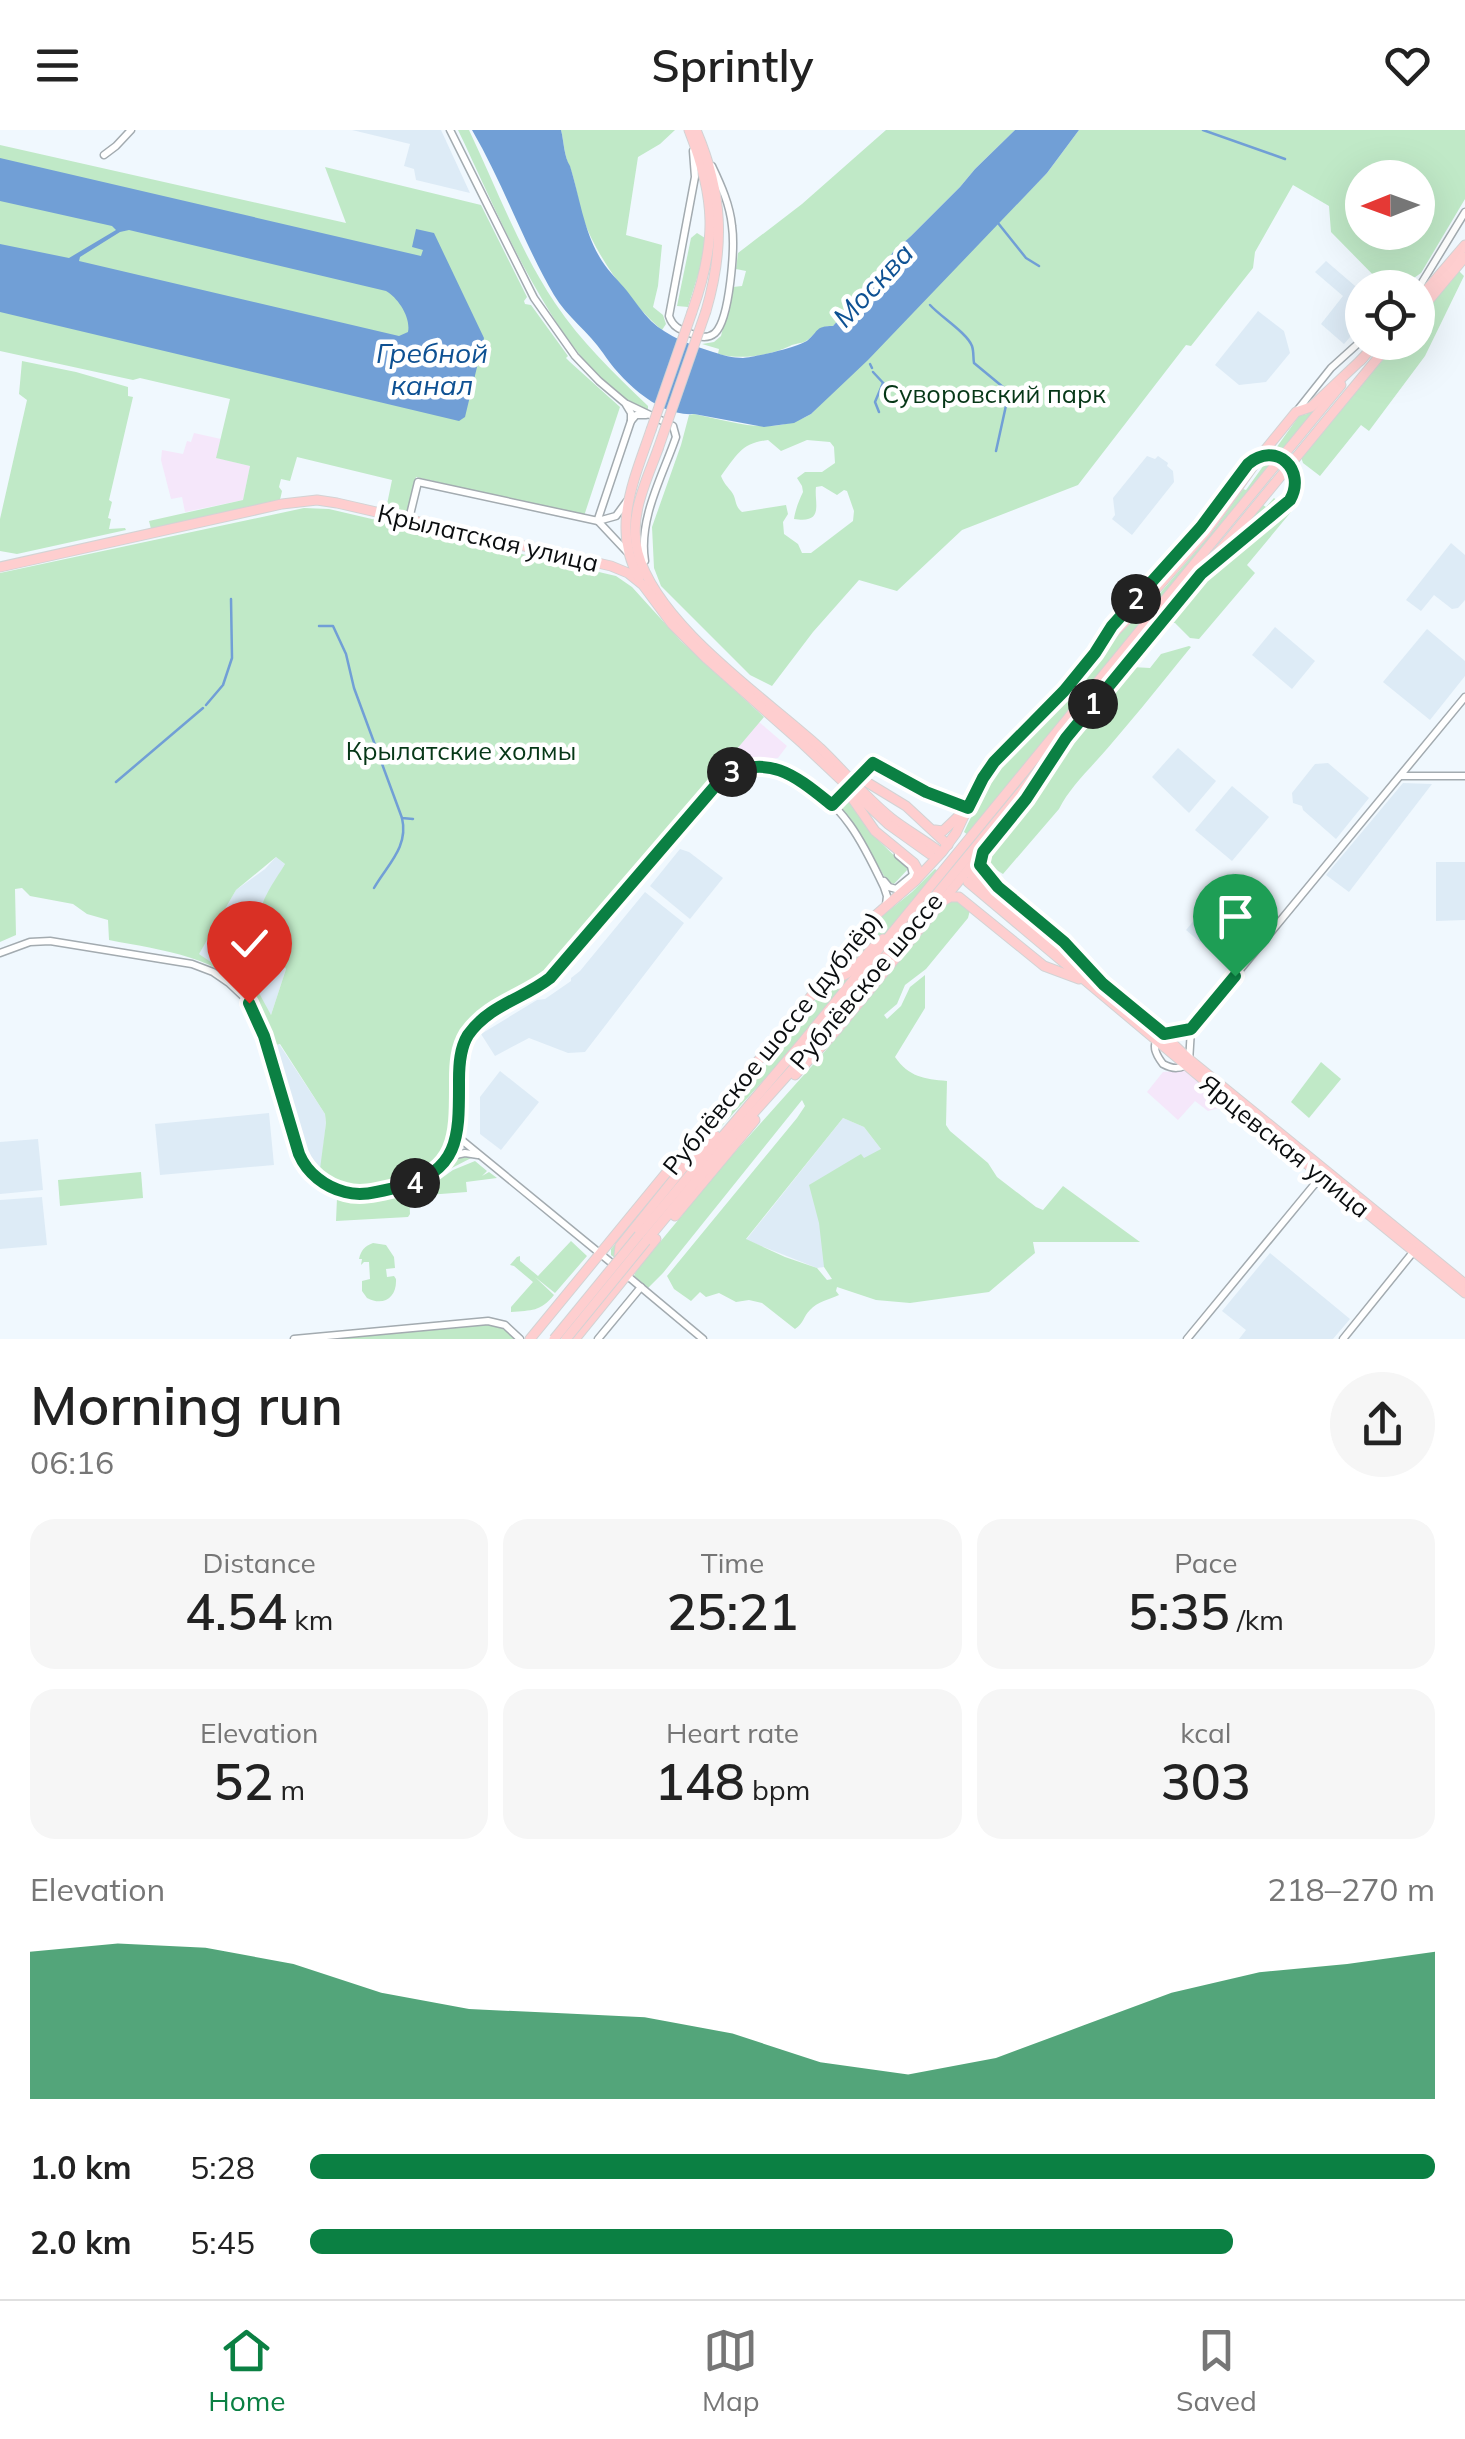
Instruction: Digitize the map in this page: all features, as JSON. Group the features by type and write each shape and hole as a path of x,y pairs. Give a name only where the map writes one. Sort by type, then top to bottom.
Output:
{"main road":[{"path":"647,583 628,554 624,523 628,500 705,272 711,242 706,182 688,130"},
{"path":"647,583 636,549 635,521 640,498 716,272 717,198 696,130"},
{"path":"1435,280 1465,246"},
{"path":"1435,292 1465,257"},
{"path":"1296,412 1311,407 1361,360"},
{"name":"Рублёвское шоссе","path":"566,1339 733,1122 892,934 1361,360"},
{"name":"Рублёвское шоссе","path":"554,1339 810,1049 1376,360"},
{"name":"Рублёвское шоссе (дублёр)","path":"530,1339 862,930 948,845 994,762 1206,532 1296,412"},
{"path":"1095,653 1112,626 1181,551 1248,464 1260,456 1278,457 1288,464 1295,476 1293,495 1286,505 1201,574"},
{"name":"Крылатская улица","path":"0,567 305,501 410,519 611,566 647,583 712,654 933,851 888,824 708,660 672,624 647,583"},
{"path":"611,566 622,564 628,554"},
{"name":"Рублёвское шоссе (дублёр)","path":"575,1339 983,852 1026,799 1066,738"},
{"path":"821,749 898,800 948,845"},
{"path":"833,772 875,831 917,866 915,881"},
{"path":"932,828 944,832 968,808"},
{"path":"983,852 980,865 1002,891 1072,950 1098,986"},
{"path":"962,899 958,888 971,872 986,872"},
{"name":"Ярцевская улица","path":"970,879 1164,1036 1465,1293"},
{"path":"941,902 953,896 962,899 1044,966 1098,986"},
{"path":"827,976 846,975 872,946 892,934"},
{"path":"810,1049 835,1032"},
{"path":"636,1262 623,1261 620,1246 694,1156 733,1122"},
{"name":"Ярцевская улица","path":"1416,1249 1465,1284"}],"street":[{"path":"107,152 131,130"},
{"path":"450,130 534,298 575,356 626,403 673,426 676,436 648,515 644,539 647,583"},
{"path":"688,130 695,177 668,316 676,328 703,337 716,332 722,318 734,248 728,206 704,149"},
{"path":"1430,270 1465,212"},
{"name":"Рублёвское шоссе (дублёр)","path":"1296,412 1345,355"},
{"path":"598,521 631,420 626,403"},
{"path":"631,420 636,415 650,416"},
{"path":"410,519 418,482 598,521 616,516 628,500"},
{"path":"598,521 628,554"},
{"path":"1189,1058 1191,1029 1465,697"},
{"path":"835,802 873,763 926,792 968,808"},
{"path":"0,953 34,941 57,941 192,964 219,976 242,994 257,1017 302,1161 318,1178 338,1190 363,1194 416,1182 435,1172 447,1159 457,1136 460,1058 470,1033 491,1011 550,978 723,777 746,768 770,767 800,779 835,802 874,867 886,892 886,905"},
{"path":"1400,776 1465,776"},
{"path":"874,867 894,889 912,875 910,866 885,839"},
{"path":"1164,1036 1191,1029"},
{"path":"1164,1036 1183,1037 1189,1058"},
{"path":"457,1136 704,1339"},
{"path":"447,1159 465,1153 483,1158"},
{"path":"1187,1339 1324,1173"},
{"path":"1342,1339 1416,1249"},
{"path":"598,1339 641,1287"},
{"path":"630,1301 652,1298"},
{"path":"294,1339 488,1321 505,1326 520,1339"}],"shaded area":[{"path":"352,130 441,130 470,193 416,180 414,169 404,166 410,144"},
{"path":"1326,261 1345,277 1344,344 1321,324 1343,296 1315,272"},
{"path":"1258,311 1284,331 1290,353 1266,382 1239,385 1215,365"},
{"path":"194,433 221,439 217,458 250,466 243,500 185,512 182,497 171,499 162,450 183,454"},
{"path":"1147,456 1158,456 1168,463 1174,482 1132,535 1112,519 1113,498"},
{"path":"1451,543 1465,555 1465,600 1452,609 1434,595 1421,611 1406,600"},
{"path":"1275,627 1315,661 1292,689 1252,655"},
{"path":"1427,629 1465,661 1465,676 1430,720 1383,682"},
{"path":"759,722 787,746 778,758 724,764"},
{"path":"1178,748 1216,781 1189,813 1152,777"},
{"path":"1328,763 1369,798 1336,839 1302,806 1293,803 1292,793 1315,764"},
{"path":"1403,783 1432,784 1349,892 1326,875"},
{"path":"1232,786 1269,817 1232,861 1195,830"},
{"path":"680,849 723,878 690,919 650,886"},
{"path":"276,857 285,864 260,908 286,969 271,1015 228,970 198,955 236,890"},
{"path":"1436,862 1465,862 1465,920 1436,921"},
{"path":"1233,873 1276,907 1228,966 1186,930"},
{"path":"645,892 684,923 585,1052 568,1053 529,1038 495,1056 481,1034 571,981"},
{"path":"279,1044 325,1114 321,1169 306,1153 276,1046"},
{"path":"1186,1070 1223,1104 1208,1111 1195,1101 1178,1120 1147,1092 1163,1072"},
{"path":"500,1071 539,1102 501,1150 480,1134 480,1097"},
{"path":"269,1113 274,1165 160,1175 155,1124"},
{"path":"843,1118 864,1127 881,1149 824,1267 817,1268 746,1240"},
{"path":"38,1139 43,1190 0,1194 0,1142"},
{"path":"42,1197 47,1245 0,1249 0,1200"},
{"path":"1270,1253 1350,1319 1333,1339 1239,1339 1246,1330 1222,1311"}],"green space":[{"path":"458,130 469,130 520,240 555,303 648,410 617,392 588,364 561,328 512,245"},
{"path":"561,130 675,130 638,157 626,235 662,245 653,307 663,315 666,324 662,330 617,280 597,250 584,221"},
{"path":"886,130 1015,130 893,252 833,326 820,329 804,342 755,356 718,354 719,349 702,344 721,336 733,287 742,286 746,271 736,269 738,253 802,204"},
{"name":"Суворовский парк","path":"1079,130 1465,130 1465,199 1435,249 1435,160 1345,160 1345,246 1331,232 1329,206 1293,185 1255,252 1253,268 1191,346 1186,345 1078,485 962,530 897,591 859,580 772,686 750,675 661,586 654,568 652,527 689,415 767,426 811,414 1047,173","holes":["768,440 781,451 807,440 830,442 834,447 835,463 822,472 805,472 797,478 803,492 794,519 814,515 816,487 822,486 837,495 847,491 854,511 853,521 811,553 802,553 798,544 784,534 786,505 742,512 721,476 745,447"]},
{"name":"Гребной канал","path":"0,145 346,223 325,167 481,205 527,297 525,304 531,305 566,358 620,407 584,516 416,477 406,513 386,509 392,480 297,457 290,481 281,479 282,491 277,502 151,529 149,521 243,500 250,466 216,458 230,399 0,351"},
{"path":"697,233 705,238 703,259 688,307 677,306 691,238"},
{"name":"Суворовский парк","path":"1349,250 1435,250 1423,270 1368,270"},
{"path":"1458,270 1464,276 1435,335 1435,298"},
{"path":"1383,360 1422,360 1369,431 1361,425 1320,476 1301,457"},
{"path":"22,361 128,387 128,396 133,397 108,518 109,529 126,530 17,554 0,551 0,519 27,400 19,394"},
{"path":"1335,386 968,835 964,832 1000,763 1084,679 1112,641 1156,598 1246,490 1299,416 1307,414"},
{"path":"1274,498 1291,512 1247,565 1255,573 1199,639 1190,638 1170,623 1135,661 1263,505 1266,507"},
{"name":"Крылатские холмы","path":"304,508 329,509 616,576 632,587 681,641 764,717 543,978 494,1002 468,1027 456,1058 454,1130 440,1159 413,1179 411,1176 382,1186 354,1187 327,1179 305,1158 261,1009 231,977 194,959 109,940 108,920 87,914 73,904 30,896 22,888 15,889 16,935 0,942 0,573","holes":["276,857 285,864 264,901 260,921 266,941 286,969 271,1015 259,993 230,967 218,967 199,954 236,890","280,1044 325,1114 320,1169 306,1153 276,1045"]},
{"path":"1189,646 1003,874 987,864 989,861 984,858 1012,827 1049,772 1132,667 1150,668 1161,654"},
{"path":"849,802 872,834 908,869 894,884 887,881 842,810"},
{"path":"935,869 938,871 879,943 836,975 867,932"},
{"path":"956,900 970,910 968,918 926,969 905,985 897,1004 884,1015 887,1019 901,1006 910,987 925,975 925,1008 895,1057 918,1076 947,1081 946,1125 950,1131 988,1163 997,1177 1036,1207 1043,1210 1063,1186 1140,1242 1033,1242 1035,1253 989,1292 910,1303 876,1300 837,1287 839,1295 813,1307 795,1329 762,1303 736,1302 719,1293 706,1297 700,1292 691,1301 674,1289 667,1276 797,1118 805,1106 802,1100 648,1288 634,1276 636,1271 691,1201 827,1049 946,901","holes":["843,1118 864,1127 881,1149 864,1158 861,1154 809,1185 824,1267 832,1279 827,1280 817,1268 746,1239"]},
{"path":"847,979 615,1258 611,1255 611,1249 767,1064 828,984"},
{"path":"1321,1062 1341,1079 1309,1118 1291,1102"},
{"path":"458,1156 475,1156 424,1187 475,1161 487,1171 482,1176 489,1172 497,1178 466,1182 467,1192 414,1196 413,1189 436,1177"},
{"path":"141,1172 143,1198 60,1206 58,1180"},
{"path":"409,1193 408,1217 336,1221 337,1198 362,1203"},
{"path":"571,1241 587,1256 555,1293 535,1277 554,1295 549,1301 530,1310 511,1312 533,1282 510,1265 520,1256 520,1261 538,1276"},
{"path":"373,1243 386,1245 394,1257 395,1268 386,1269 387,1277 394,1276 396,1285 384,1301 373,1301 362,1291 362,1281 370,1279 369,1262 361,1265 359,1259"},
{"path":"488,1324 501,1327 515,1339 327,1339"}],"water":[{"name":"Москва","path":"472,130 561,130 587,227 608,269 648,318 665,332 705,349 743,358 796,346 820,328 833,326 893,252 1015,130 1079,130 1047,173 811,414 794,423 764,427 667,409 641,394 619,374 554,295"},
{"name":"Гребной канал","path":"0,158 421,256 423,250 412,247 416,229 434,233 484,338 465,417 459,421 0,312 0,244 69,258 116,230 0,201","holes":["129,230 386,291 399,303 408,320 408,332 399,336 79,261 120,232"]}],"waterway":[{"path":"1203,130 1285,159"},
{"path":"998,223 1026,258 1039,266"},
{"path":"930,305 969,341 974,363 1003,387 1007,401 996,451"},
{"path":"870,364 872,368"},
{"path":"873,372 886,386"},
{"path":"879,412 875,402 883,383"},
{"path":"206,705 223,685 232,658 231,599"},
{"path":"319,626 333,626 402,818 413,819"},
{"path":"116,782 203,708"},
{"path":"374,888 400,847 402,818"}],"route":[{"path":"249,1003 264,1036 306,1167 326,1184 354,1194 424,1179 442,1166 454,1147 460,1058 470,1033 491,1011 550,978 723,777 746,768 770,767 800,779 832,805 873,763 926,792 968,808 994,762 1064,691 1112,626 1201,527 1248,464 1257,457 1272,455 1288,464 1295,476 1290,500 1201,574 1066,738 980,861 1002,891 1164,1034 1191,1029 1235,976"}]}
